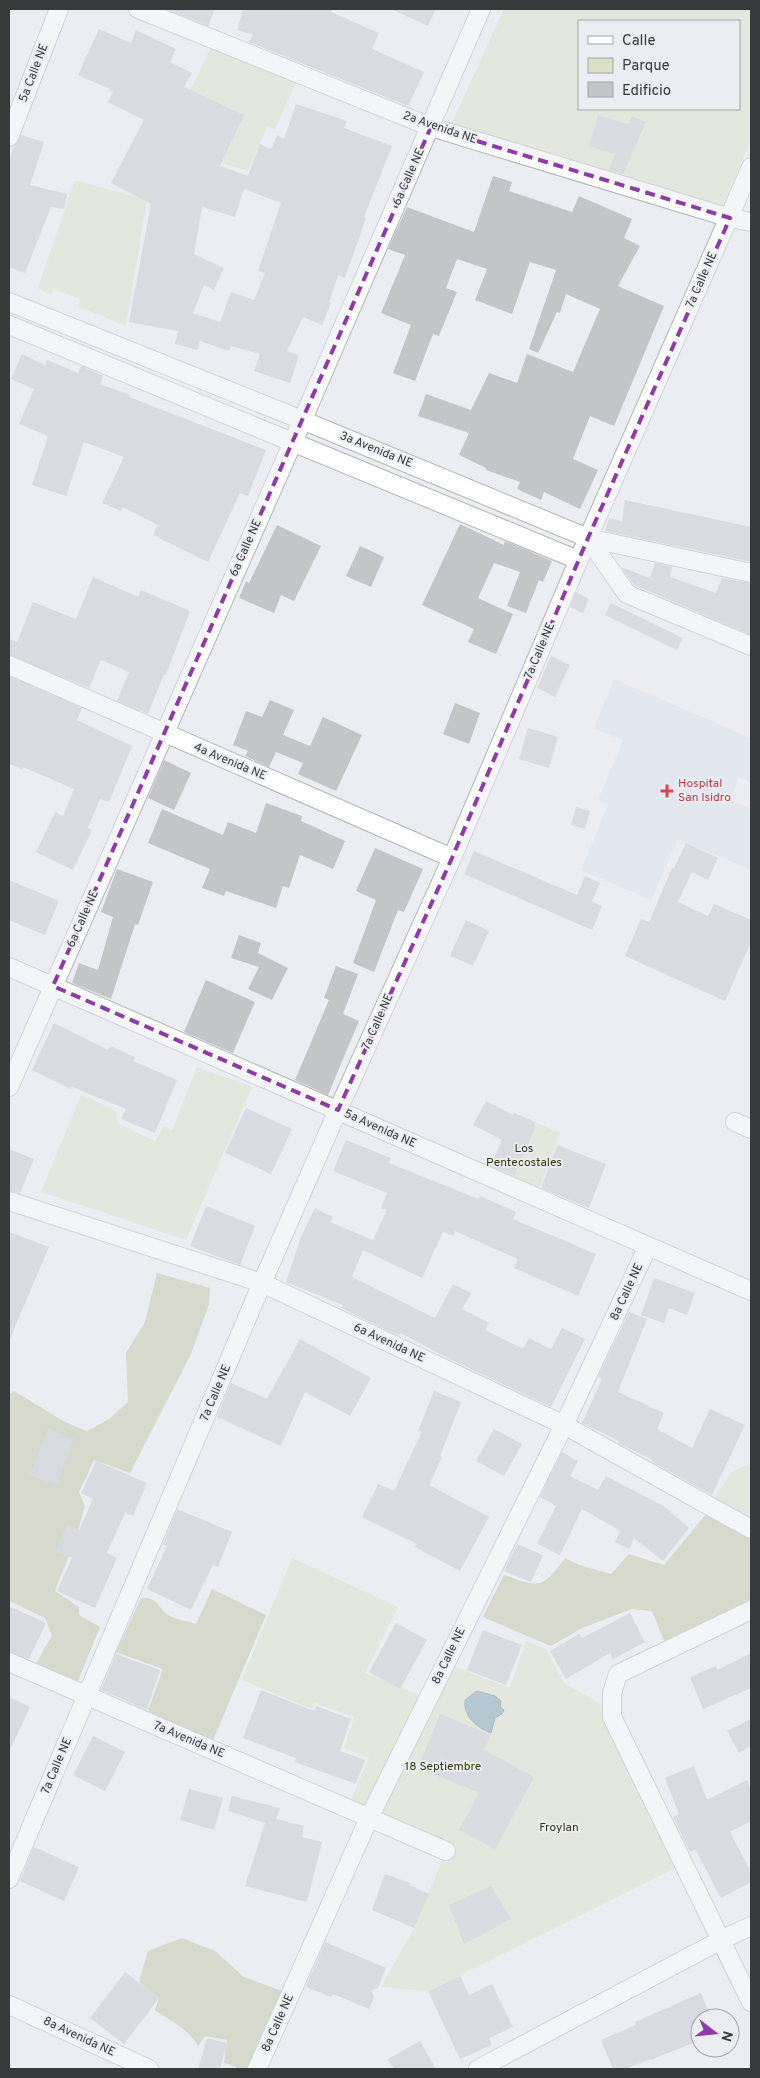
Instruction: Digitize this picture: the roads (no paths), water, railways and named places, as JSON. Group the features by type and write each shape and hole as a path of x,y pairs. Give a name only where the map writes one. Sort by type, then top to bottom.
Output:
{"street":[{"name":"5a Calle NE","path":"9,137 59,9"},
{"name":"2a Avenida NE","path":"138,9 431,127 730,218 751,222"},
{"name":"6a Calle NE","path":"9,1087 431,127 481,9"},
{"name":"7a Calle NE","path":"9,1879 262,1283 452,858 578,560 751,168"},
{"name":"3a Avenida NE","path":"9,302 588,538 751,573"},
{"path":"9,325 578,560"},
{"path":"588,538 627,594 751,646"},
{"name":"4a Avenida NE","path":"9,665 452,858"},
{"name":"5a Avenida NE","path":"9,967 751,1290"},
{"path":"735,1122 751,1129"},
{"name":"6a Avenida NE","path":"9,1201 262,1283 564,1425 751,1529"},
{"name":"8a Calle NE","path":"257,2069 370,1816 564,1425 648,1246"},
{"path":"751,1610 618,1674 612,1693 612,1717 751,2002"},
{"name":"7a Avenida NE","path":"9,1662 446,1850"},
{"path":"478,2069 720,1940 751,1926"},
{"name":"8a Avenida NE","path":"9,2005 150,2069"}],"water":[{"path":"477,1691 495,1696 501,1701 500,1707 504,1710 502,1714 495,1718 491,1733 476,1725 466,1711 465,1700"}],"place":[{"name":"Hospital San Isidro","path":"667,791"}],"park label":[{"name":"Los Pentecostales","path":"524,1156"},
{"name":"18 Septiembre","path":"443,1767"},
{"name":"Froylan","path":"559,1828"}]}
